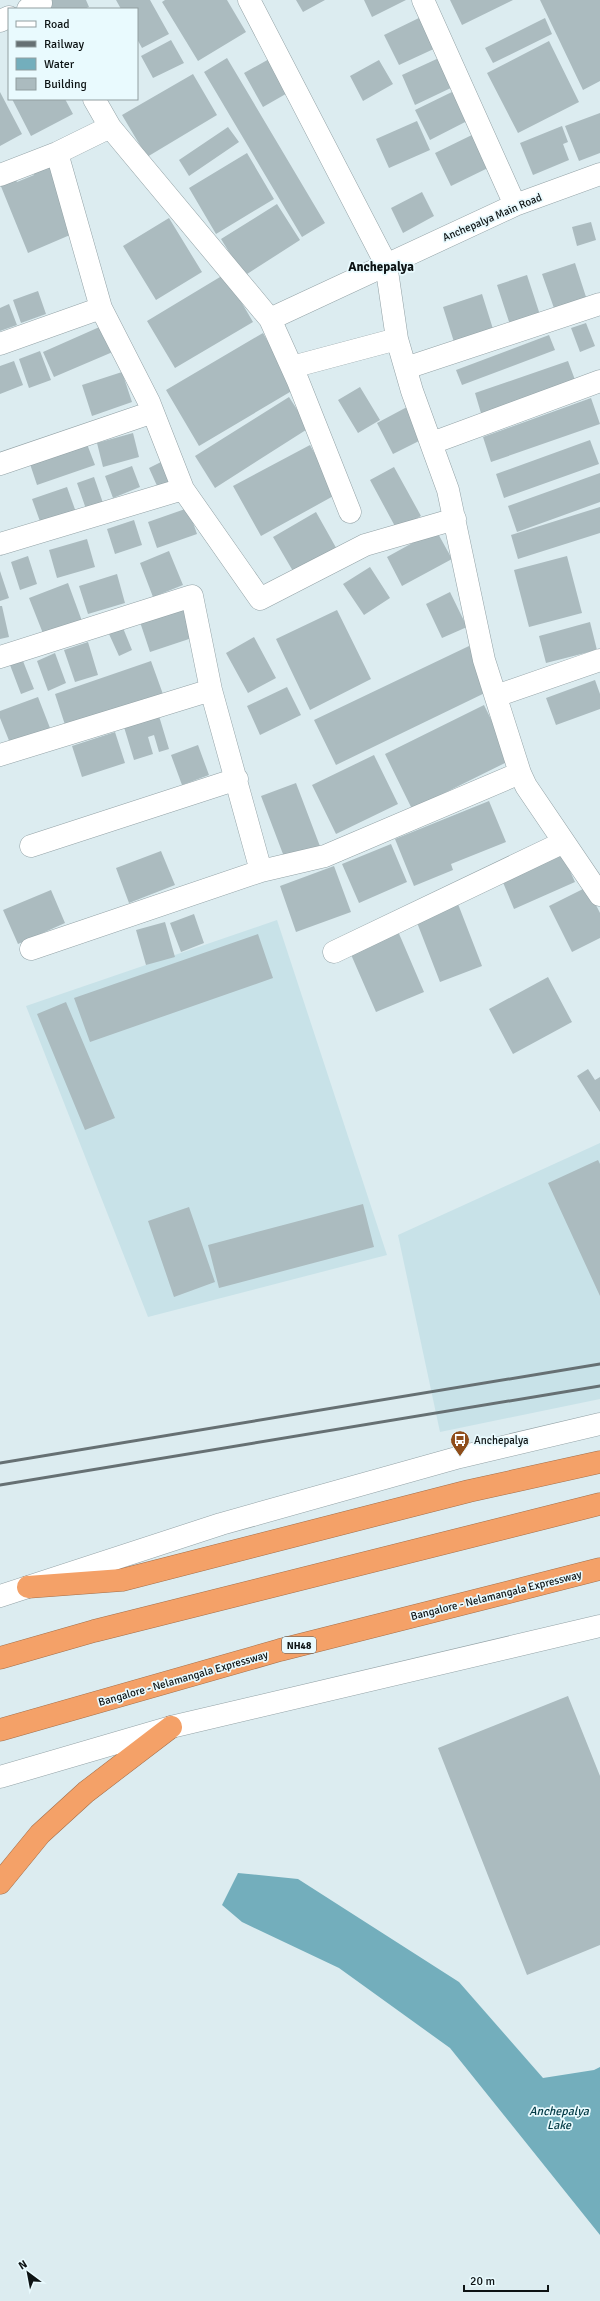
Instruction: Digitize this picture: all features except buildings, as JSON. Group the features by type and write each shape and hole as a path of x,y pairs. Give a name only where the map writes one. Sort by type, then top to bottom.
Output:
{"highway":[{"path":"28,1587 122,1580 469,1491 600,1462"},
{"path":"0,1658 94,1631 600,1504"},
{"name":"Bangalore - Nelamangala Expressway","path":"0,1730 280,1650 600,1569"},
{"path":"0,1883 40,1834 74,1802 171,1728"}],"street":[{"path":"249,0 386,264 397,339 448,490 484,660 520,773 526,786 600,895"},
{"path":"423,0 514,205"},
{"path":"95,100 110,127 270,319 292,367 350,512"},
{"path":"0,175 56,152 110,127"},
{"path":"56,152 101,308 153,412 183,489 260,599 366,545 455,519"},
{"name":"Anchepalya Main Road","path":"270,319 514,205 600,174"},
{"path":"406,368 600,304"},
{"path":"0,344 101,308"},
{"path":"292,367 397,339"},
{"path":"432,443 600,381"},
{"path":"0,464 153,412"},
{"path":"0,544 183,489"},
{"path":"0,657 192,596 211,690 237,779 260,871"},
{"path":"496,696 600,660"},
{"path":"0,755 211,690"},
{"path":"31,949 260,871 325,856 520,773"},
{"path":"30,846 237,779"},
{"path":"334,952 564,842"},
{"path":"0,1596 221,1524 460,1456 600,1424"},
{"path":"0,1777 171,1728 600,1626"}],"shaded area":[{"path":"277,920 387,1255 148,1317 26,1006"},
{"path":"600,1143 600,1399 440,1432 398,1235"}],"water":[{"name":"Anchepalya Lake","path":"238,1873 298,1879 459,1982 543,2078 594,2070 600,2067 600,2235 450,2048 339,1968 242,1922 222,1905"}],"railway":[{"path":"0,1463 600,1364"},
{"path":"0,1485 600,1386"}],"place":[{"name":"Anchepalya","path":"460,1457"}],"district":[{"name":"Anchepalya","path":"381,266"}]}
